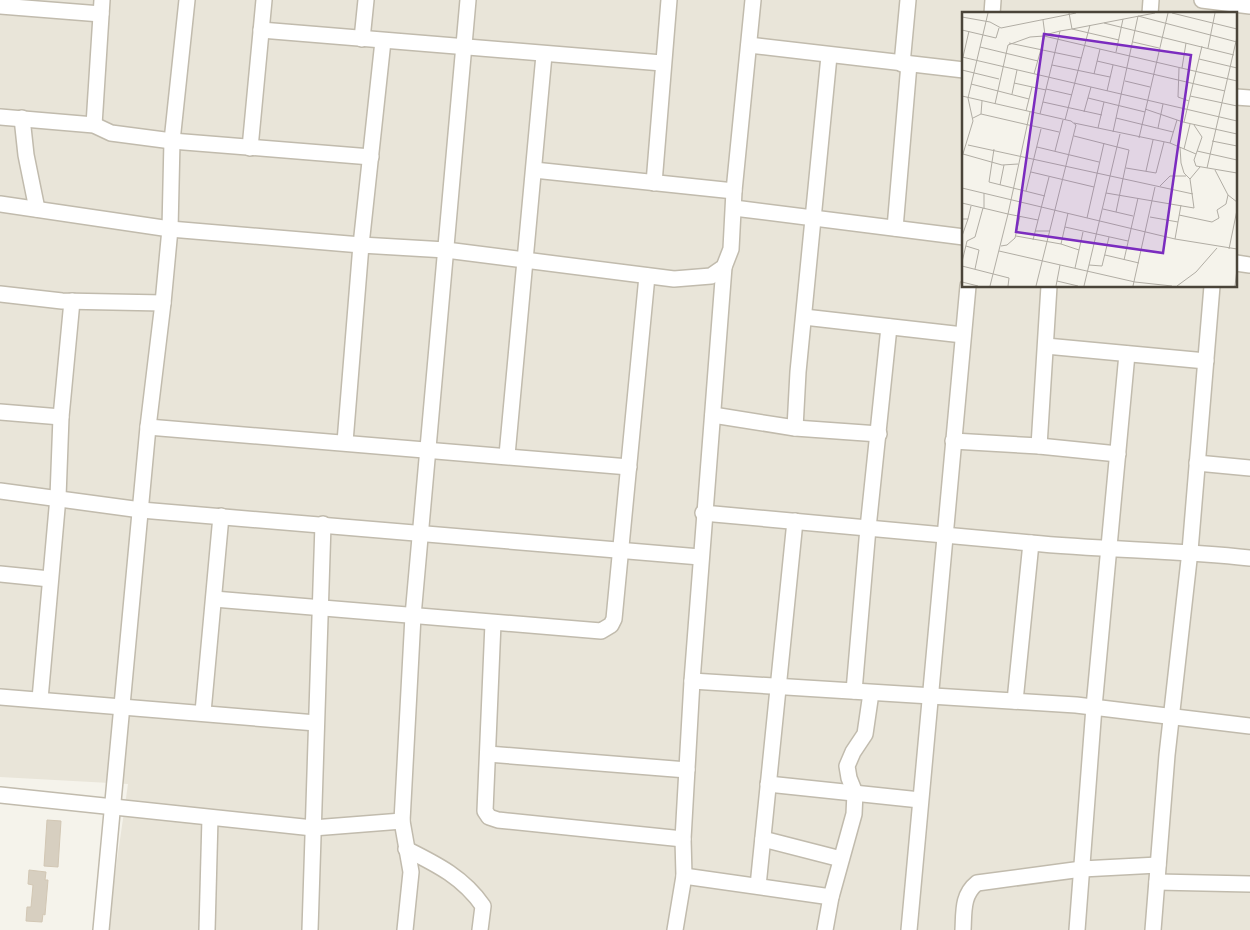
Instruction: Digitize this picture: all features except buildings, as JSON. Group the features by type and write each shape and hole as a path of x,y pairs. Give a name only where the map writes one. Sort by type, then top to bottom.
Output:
{"street":[{"path":"101,930 148,427 170,229 172,141 187,0"},
{"path":"250,148 264,0"},
{"path":"362,39 366,0"},
{"path":"405,930 411,872 402,821 413,616 422,534 468,0"},
{"path":"654,183 662,63 669,0"},
{"path":"675,930 684,876 683,839 703,513 713,415 724,267 732,242 734,191 753,0"},
{"path":"895,228 906,64 908,0"},
{"path":"1202,0 1241,8"},
{"path":"0,6 102,7 94,125"},
{"path":"261,30 544,55 662,63"},
{"path":"345,442 361,245 383,41"},
{"path":"749,45 829,56 962,70"},
{"path":"507,455 544,55"},
{"path":"796,428 804,317 815,220 829,56"},
{"path":"0,116 94,125 112,133 172,141 371,158"},
{"path":"22,118 26,155 37,209"},
{"path":"534,170 734,191"},
{"path":"0,204 170,229 446,250 525,258 674,279 711,276 724,267"},
{"path":"734,208 815,220 962,237"},
{"path":"214,599 493,623 601,631 606,629 614,619 647,276"},
{"path":"909,930 968,288"},
{"path":"1038,446 1049,288"},
{"path":"1153,930 1171,717 1190,551 1212,288"},
{"path":"0,294 72,301 163,303"},
{"path":"40,699 58,497 61,417 72,301"},
{"path":"804,317 963,335"},
{"path":"854,691 888,327"},
{"path":"1046,346 1206,361"},
{"path":"1077,930 1094,707 1127,354"},
{"path":"0,412 61,417"},
{"path":"713,415 796,428 879,434"},
{"path":"148,427 507,455 629,467"},
{"path":"953,441 1038,446 1118,454"},
{"path":"1197,462 1250,468"},
{"path":"0,491 58,497 141,510 700,557"},
{"path":"703,513 1031,543 1110,549 1190,551 1250,558"},
{"path":"203,712 222,516"},
{"path":"758,886 795,521"},
{"path":"310,930 322,524"},
{"path":"1015,701 1031,543"},
{"path":"0,574 50,579"},
{"path":"493,623 485,811 490,817 498,820 683,839"},
{"path":"692,681 1094,707 1250,726"},
{"path":"826,930 830,897 854,814 855,793 848,778 847,766 853,752 865,734 871,692"},
{"path":"0,697 203,712 316,723"},
{"path":"488,754 687,770"},
{"path":"768,784 920,800"},
{"path":"0,795 313,828 402,821"},
{"path":"207,930 210,818"},
{"path":"763,839 841,859"},
{"path":"406,849 448,870 476,896 483,906 480,930"},
{"path":"963,930 965,900 970,889 978,883 1082,869 1158,865"},
{"path":"684,876 830,897"},
{"path":"1157,882 1250,884"}],"shaded area":[{"path":"0,0 1250,0 1250,930 107,930 128,784 0,777"}]}
